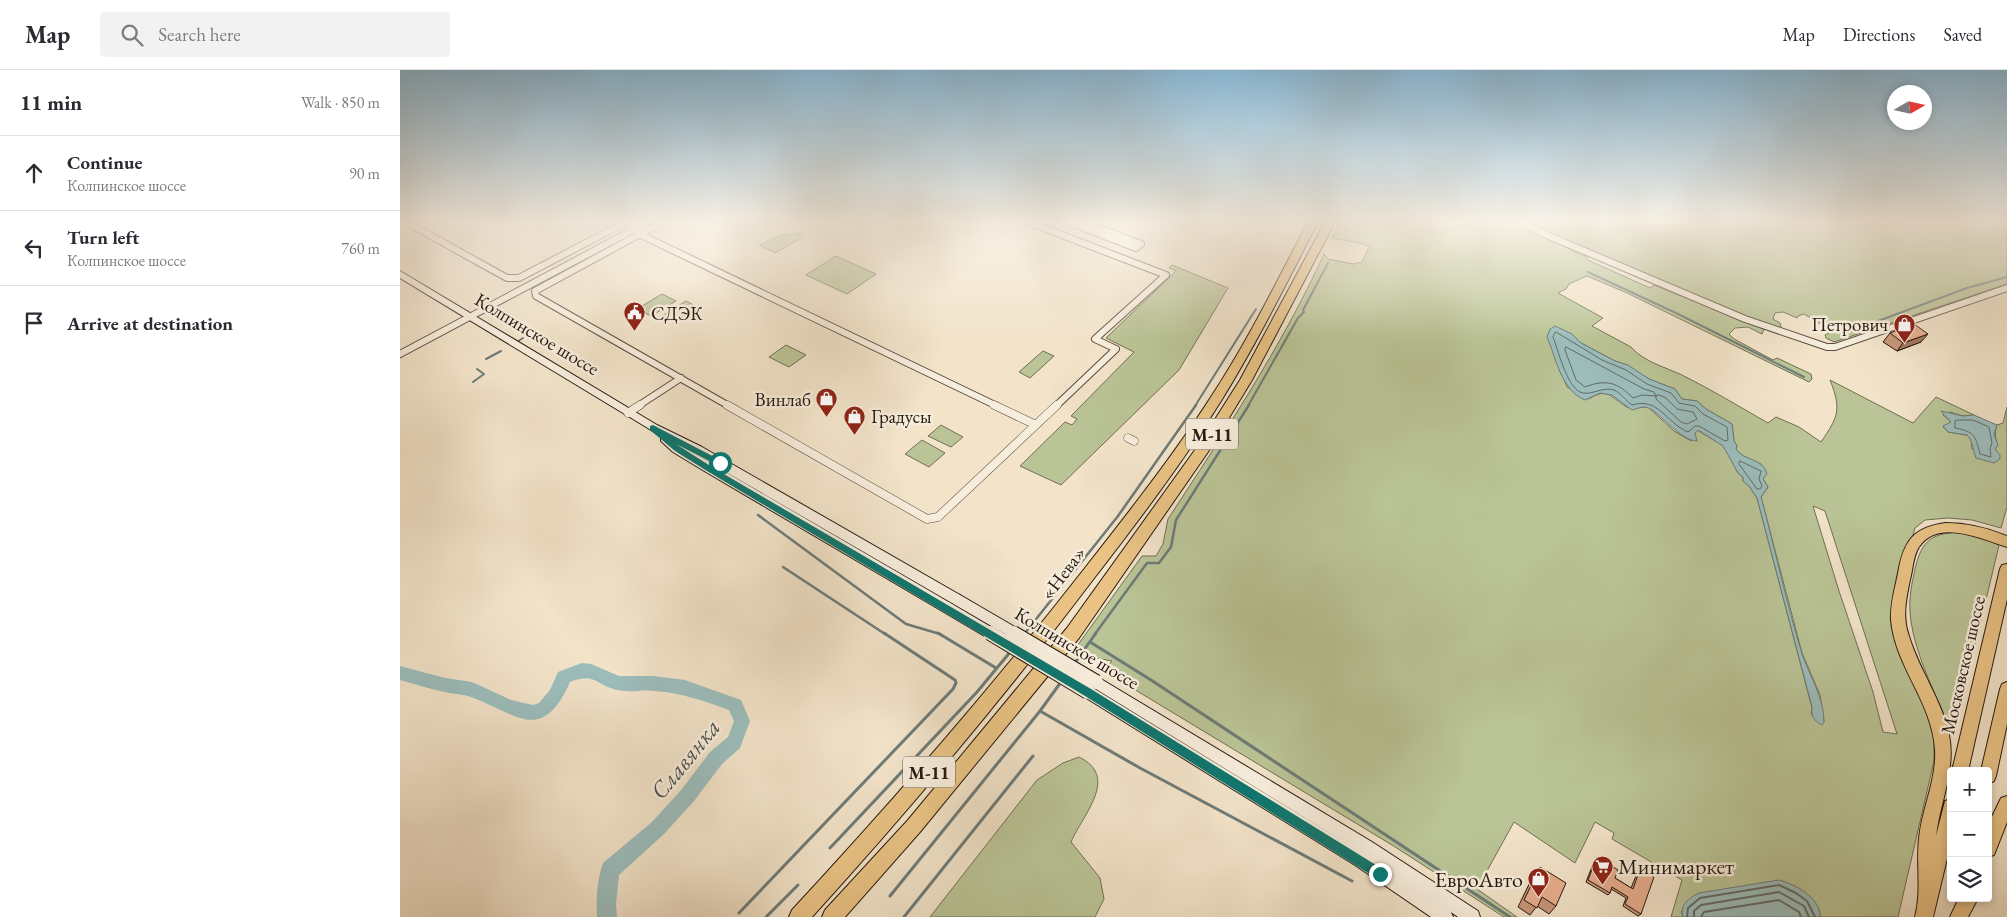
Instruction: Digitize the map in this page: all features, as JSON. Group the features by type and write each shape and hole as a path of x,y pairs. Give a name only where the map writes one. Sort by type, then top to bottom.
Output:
{"highway":[{"name":"«Нева»","path":"799,917 896,811 1052,622 1134,515 1231,376 1292,262"},
{"name":"М-11","path":"832,917 914,826 1073,633 1204,446 1246,380 1309,262"},
{"path":"1926,910 1927,838 1944,750 1942,735 1907,652 1898,621 1898,604 1912,547 1915,541 1925,533 1949,528 1979,532 2007,542"},
{"name":"Московское шоссе","path":"1961,767 2007,569"},
{"path":"1990,767 2007,689"},
{"path":"1992,835 2007,804"},
{"path":"1926,910 1950,812"},
{"path":"1959,917 1961,902"},
{"path":"1959,917 1968,902"}],"main road":[{"name":"Колпинское шоссе","path":"400,274 628,412 653,428 678,449 710,469 952,604 1367,847 1472,917"},
{"name":"Колпинское шоссе","path":"1092,687 1445,917"}],"street":[{"path":"477,262 507,278 519,278 550,262"},
{"path":"400,354 566,262"},
{"path":"400,349 571,262"},
{"path":"586,262 535,291 536,296 927,519 938,517 1034,424 1116,349 1095,339 1166,275 1131,262"},
{"path":"698,262 1034,424"},
{"path":"1609,262 1778,332 1826,347 1872,334 2007,288"},
{"path":"628,412 681,378"}],"green space":[{"path":"827,262 848,262 876,274 847,294 806,275"},
{"path":"1320,262 1341,262 1353,264 1362,262 1591,262 1650,288 1654,285 1764,329 1762,334 1748,327 1735,328 1729,334 1734,339 1773,360 1777,358 1811,374 1812,379 1809,382 1627,293 1587,276 1569,284 1566,289 1558,293 1603,318 1592,326 1631,347 1642,357 1682,375 1768,423 1776,417 1799,427 1821,442 1831,426 1836,413 1836,399 1830,380 1913,423 1936,397 1974,415 1963,416 1950,412 1943,415 1951,422 1943,427 1948,432 1967,435 1971,439 1972,449 1997,453 1995,449 1996,429 1997,425 2003,423 2007,407 2007,507 2001,528 1972,520 1948,518 1925,520 1915,528 1893,603 1934,726 1934,761 1898,917 1820,917 1819,909 1815,902 1803,893 1699,893 1681,912 1683,917 1671,917 1682,880 1612,839 1614,833 1595,822 1575,863 1514,822 1477,889 1517,917 1504,917 1392,845 1104,671 1112,661 1096,658 1087,662 1072,653 1142,556 1156,556 1163,544 1168,519 1271,356","holes":["1572,334 1581,343 1628,366 1649,379 1675,389 1682,399 1697,401 1706,409 1732,424 1734,441 1739,454 1761,464 1763,479 1768,487 1761,497 1802,653 1820,695 1824,722 1811,714 1812,708 1757,498 1743,481 1743,477 1738,473 1724,446 1697,430 1691,441 1674,431 1648,407 1628,407 1605,394 1595,395 1589,399 1567,387 1556,358","1813,506 1825,511 1897,734 1883,732 1873,692"]},
{"path":"1615,262 2007,262 2007,284 1834,342 1826,338 1825,335 1829,333 1829,329 1804,314 1797,318 1783,312 1775,313 1773,319 1780,323 1781,327 1778,330"},
{"path":"1172,265 1228,288 1179,370 1061,485 1020,466 1065,422 1072,425 1077,419 1071,416 1134,352 1106,338 1176,271 1169,268"},
{"path":"662,294 676,301 651,316 637,309"},
{"path":"686,301 697,307 673,322 662,316"},
{"path":"786,345 806,355 789,367 769,357"},
{"path":"1043,351 1054,356 1030,378 1019,372"},
{"path":"941,425 963,437 951,447 928,436"},
{"path":"922,440 945,453 929,467 905,454"},
{"path":"1963,532 2000,541 1955,730 1949,727 1920,655 1912,625 1910,600 1915,569 1925,544 1936,536"},
{"path":"1079,757 1091,765 1097,775 1098,785 1090,808 1071,842 1100,878 1104,899 1095,917 930,917 1037,780 1063,763"}],"water":[{"path":"1555,326 1572,334 1581,343 1615,361 1628,365 1649,379 1675,389 1682,399 1697,401 1706,409 1732,424 1736,449 1743,456 1758,462 1765,469 1767,474 1763,479 1768,487 1761,497 1796,634 1822,704 1824,722 1822,725 1815,720 1812,714 1812,707 1757,498 1743,481 1743,477 1738,473 1723,446 1698,430 1695,433 1697,441 1689,439 1649,408 1642,407 1632,410 1612,395 1600,393 1585,400 1577,395 1570,389 1560,373 1547,337 1550,329"},
{"path":"1941,411 1963,416 1974,415 1997,425 1994,434 1998,445 1995,449 2000,455 2000,459 1994,463 1976,458 1972,443 1967,435 1948,432 1943,426 1951,422"},
{"path":"1779,880 1799,888 1812,898 1819,910 1820,917 1683,917 1682,909 1684,905 1699,893"}],"building":[{"path":"1914,324 1928,334 1903,343 1890,333"},
{"path":"1597,857 1618,870 1615,878 1633,889 1640,869 1654,877 1641,914 1625,904 1628,897 1612,887 1610,893 1588,880"},
{"name":"ЕвроАвто","path":"1540,867 1566,883 1556,906 1542,897 1537,908 1524,900"}],"waterway":[{"path":"1248,406 1298,318 1304,312 1303,310 1328,263"},
{"path":"1588,272 1676,313 1804,377"},
{"path":"1843,334 1967,288 2007,277"},
{"path":"1195,406 1256,309"},
{"path":"517,342 523,338"},
{"path":"486,359 501,351"},
{"path":"473,382 484,374 477,369"},
{"path":"1025,633 1118,516 1196,405"},
{"path":"1095,634 1147,563 1159,563 1171,547 1176,520 1249,405"},
{"path":"758,515 906,624 939,634"},
{"path":"783,567 885,634"},
{"path":"739,913 953,689 956,683 955,680 884,633"},
{"path":"1074,664 1096,633"},
{"path":"939,634 996,668"},
{"path":"1090,642 1151,680 1510,917"},
{"path":"830,848 977,692 1011,651"},
{"name":"Славянка","path":"400,673 445,685 472,689 508,707 533,713 545,708 556,695 564,677 582,670 591,671 618,683 653,683 685,687 735,705 742,721 734,742 716,758 688,795 658,828 610,870 606,904 607,917"},
{"path":"1040,711 1061,682"},
{"path":"890,896 1040,711"},
{"path":"1040,711 1140,768 1352,881"},
{"path":"904,917 1033,756"},
{"path":"766,917 798,885"}],"place":[{"name":"СДЭК","path":"635,332"},
{"name":"Петрович","path":"1904,343"},
{"name":"Винлаб","path":"827,418"},
{"name":"Градусы","path":"855,435"},
{"name":"Минимаркет","path":"1602,885"},
{"name":"ЕвроАвто","path":"1539,898"}],"route":[{"path":"720,463 685,443 653,428 678,449 710,469 1088,692 1380,874"}]}
